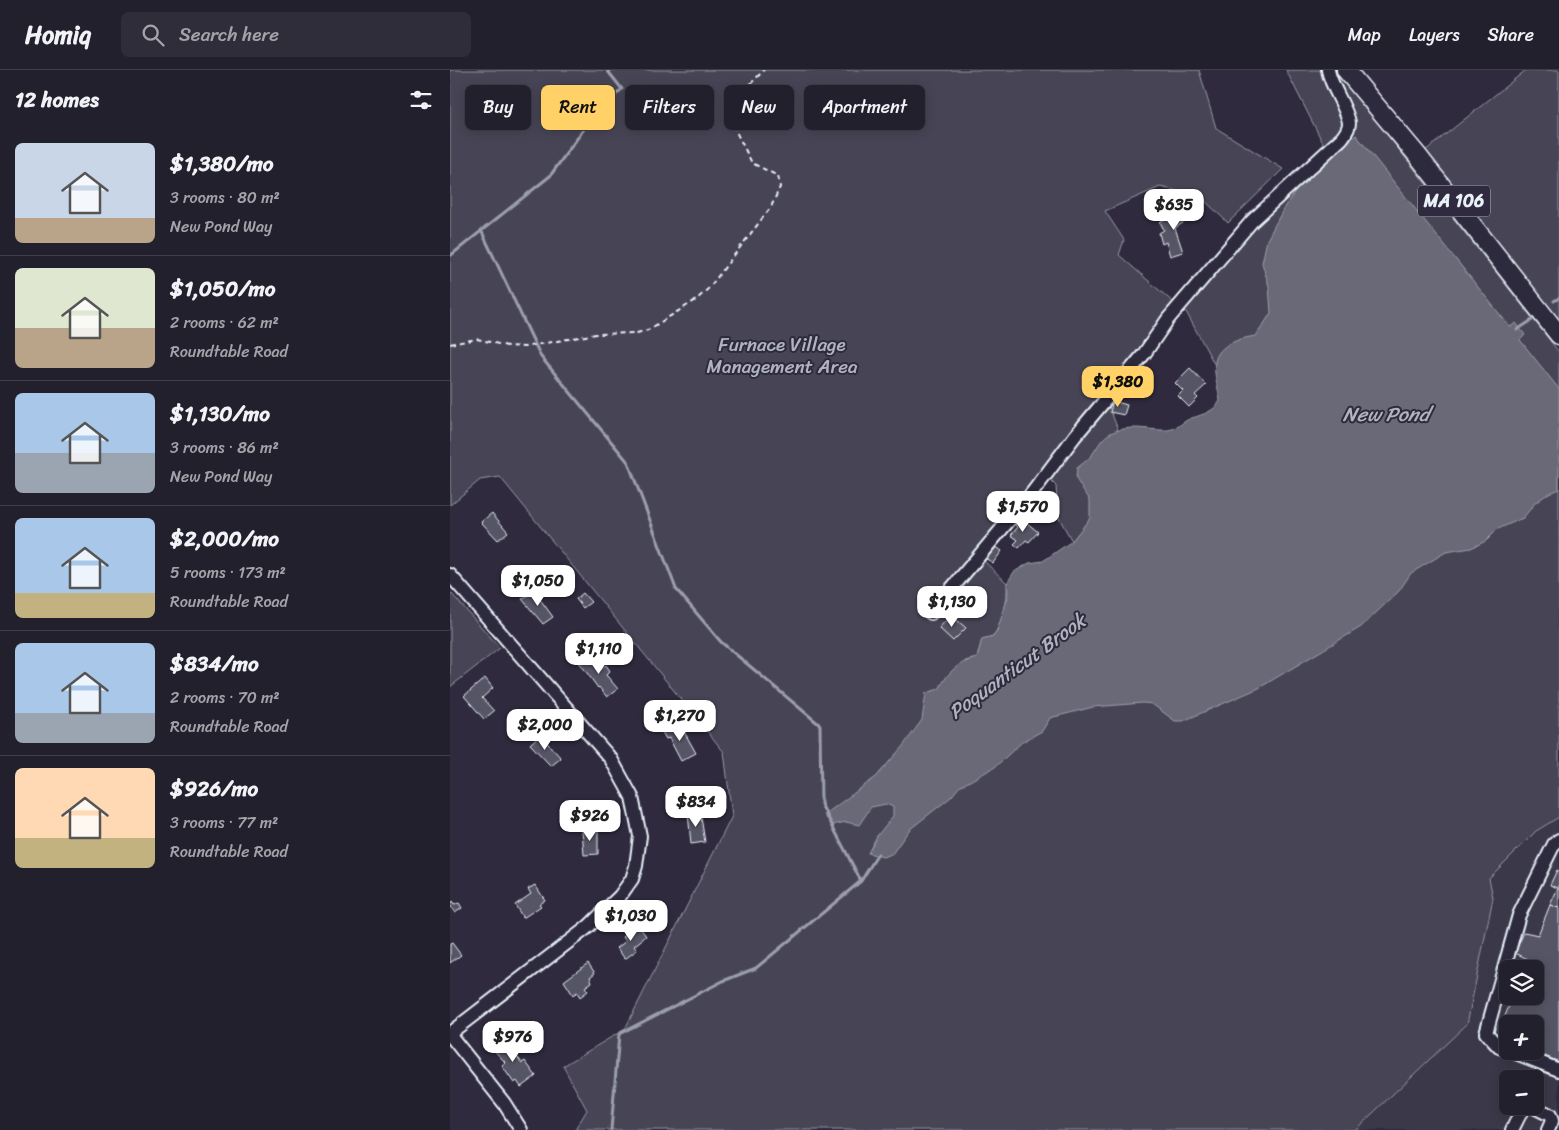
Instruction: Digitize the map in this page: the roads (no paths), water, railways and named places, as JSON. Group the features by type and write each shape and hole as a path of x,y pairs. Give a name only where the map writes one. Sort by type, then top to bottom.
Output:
{"highway":[{"name":"MA 106","path":"1346,70 1418,156 1559,335"}],"street":[{"path":"931,613 989,541 1032,493 1075,436 1144,354 1168,319 1252,221 1289,185 1332,150 1346,133 1349,122 1332,86 1328,70"},
{"path":"450,575 611,759 632,797 640,836 636,866 632,879 620,896 588,927 450,1034 504,1103 521,1130"},
{"path":"1499,1047 1486,1033 1519,915 1554,844 1559,840"},
{"path":"1533,1060 1559,1070"},
{"path":"1544,1112 1550,1115 1552,1121 1548,1130"},
{"path":"1512,1130 1520,1115"}],"water":[{"name":"New Pond","path":"1356,135 1510,327 1516,323 1525,335 1520,340 1559,389 1559,489 1549,493 1535,503 1523,518 1498,529 1486,541 1471,548 1446,552 1411,573 1399,591 1361,627 1259,688 1183,721 1175,721 1152,704 1143,703 1093,707 1050,718 1042,731 1022,742 995,767 959,787 951,797 909,830 892,854 883,857 868,853 877,836 893,816 893,807 886,804 871,807 859,825 846,822 832,825 824,815 876,777 903,746 922,720 926,693 939,689 946,677 959,665 977,658 982,639 993,636 997,631 1008,597 1007,583 1014,572 1029,563 1043,561 1072,541 1090,518 1090,500 1076,479 1077,468 1090,457 1102,439 1109,434 1125,429 1172,429 1189,419 1208,412 1217,405 1220,401 1215,371 1217,356 1225,346 1244,338 1256,336 1271,313 1269,286 1262,263 1267,240 1285,206 1301,184"}],"waterway":[{"path":"450,256 550,176 594,115 622,89 607,70"},
{"path":"481,230 541,357 628,462 676,589 721,642 820,725 821,804 861,881"},
{"name":"Poquanticut Brook","path":"1554,301 1559,298"},
{"name":"Poquanticut Brook","path":"1517,330 1532,320"},
{"name":"Poquanticut Brook","path":"611,1130 619,1034 723,981 756,968 861,881 878,854"}],"park label":[{"name":"Furnace Village Management Area","path":"782,355"}]}
